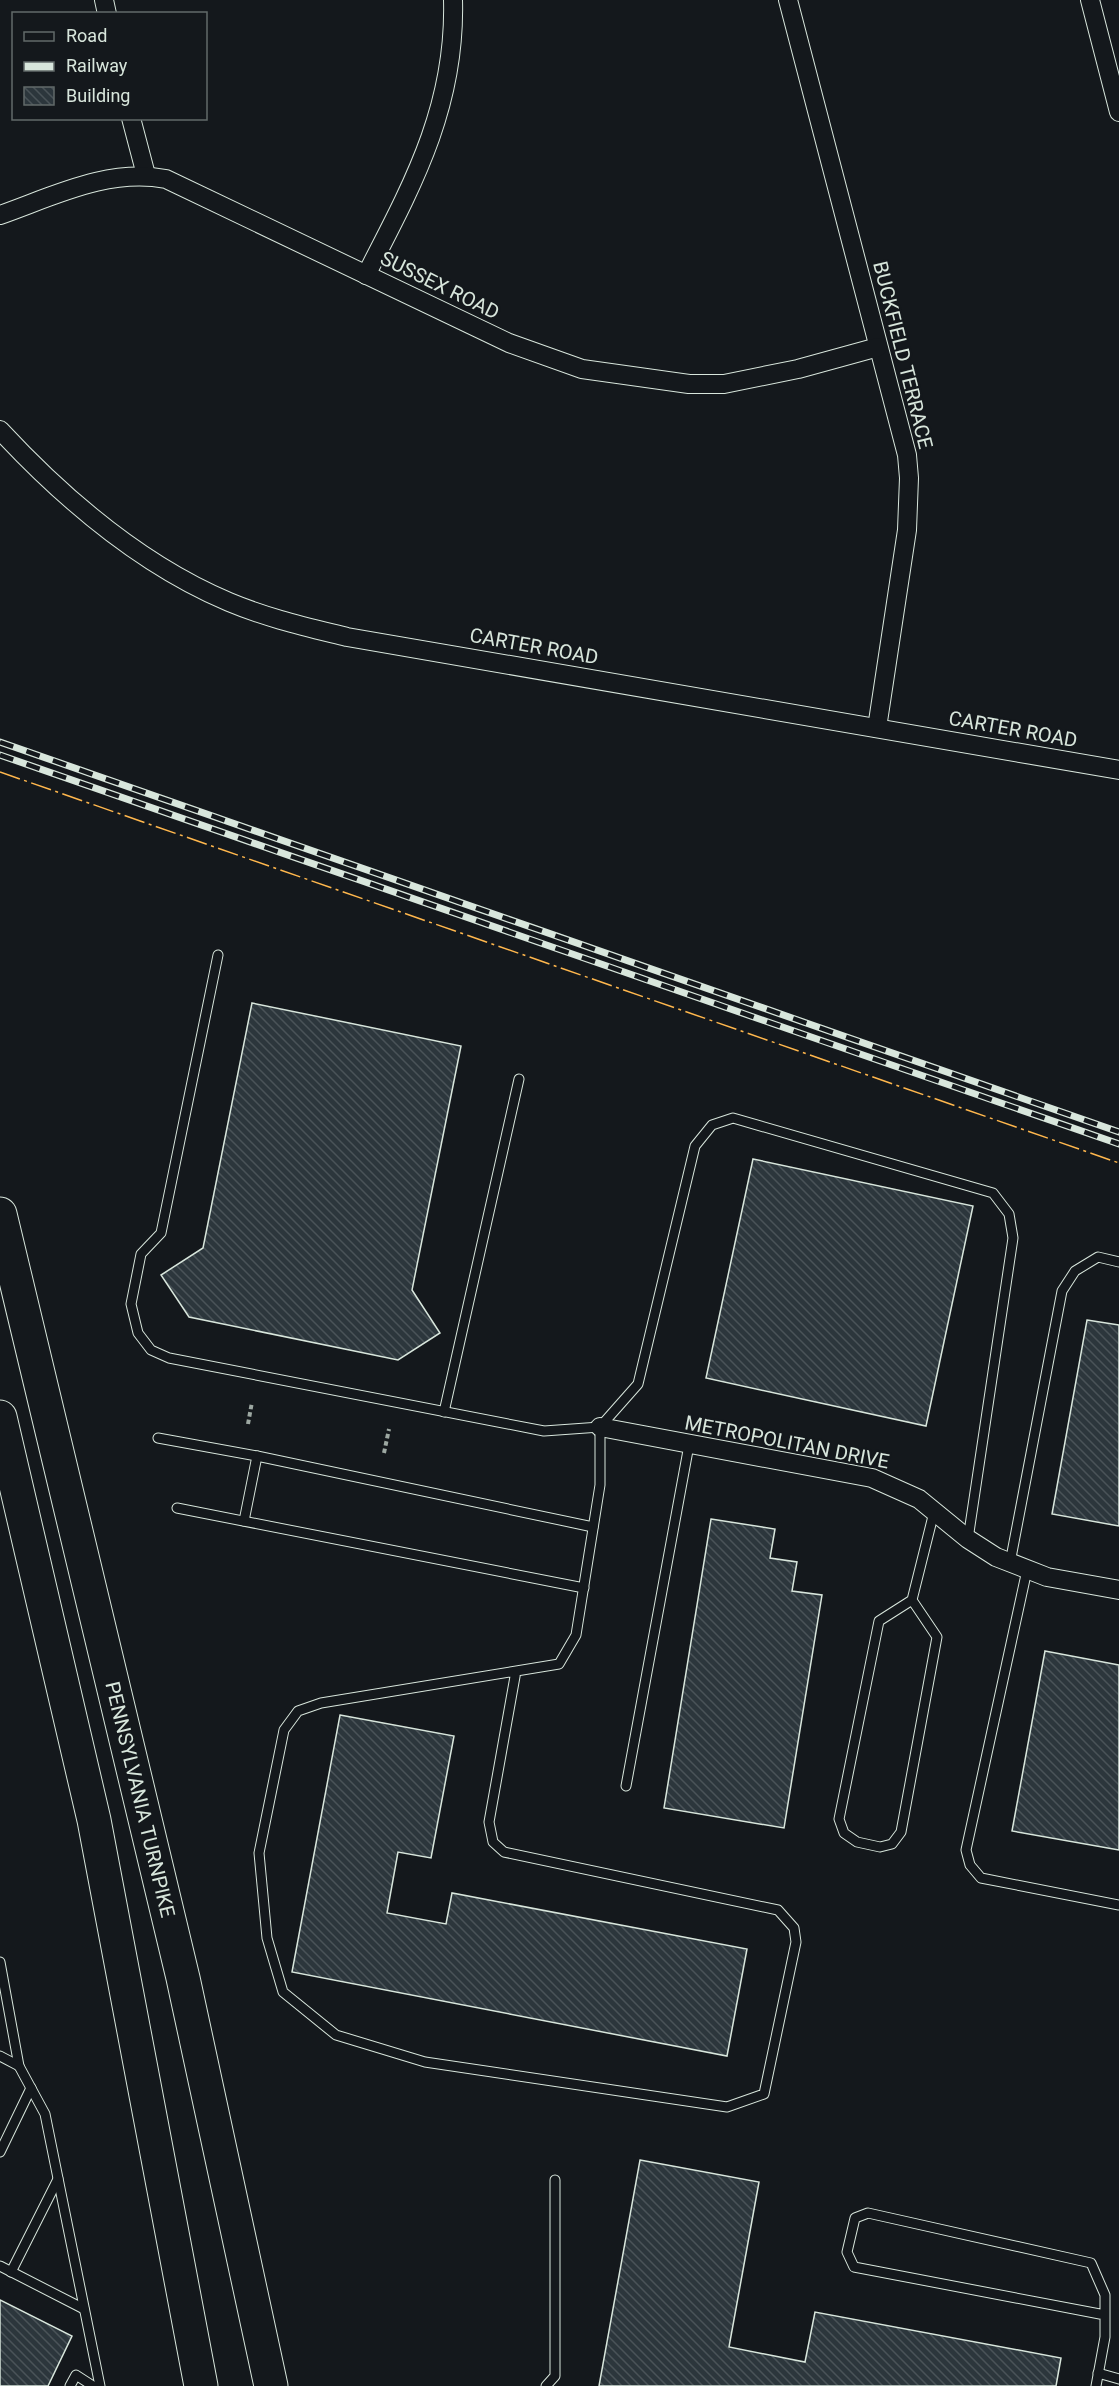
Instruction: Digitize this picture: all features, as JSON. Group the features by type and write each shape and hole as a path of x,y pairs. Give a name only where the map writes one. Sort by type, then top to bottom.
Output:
{"highway":[{"name":"PENNSYLVANIA TURNPIKE","path":"0,1214 183,1978 271,2386"},
{"path":"0,1417 94,1820 201,2386"}],"street":[{"path":"366,275 414,182 430,141 448,68 453,0"},
{"name":"BUCKFIELD TERRACE","path":"788,0 837,179 907,456 909,478 907,530 877,728"},
{"path":"1090,0 1119,112"},
{"path":"132,120 146,175"},
{"name":"SUSSEX ROAD","path":"0,215 95,182 126,175 146,175 166,179 540,356 582,369 627,377 689,384 724,384 756,379 878,347"},
{"name":"CARTER ROAD","path":"0,430 37,470 115,534 201,589 257,612 347,637 1119,771"},
{"name":"METROPOLITAN DRIVE","path":"600,1427 872,1478 919,1499 968,1539 996,1557 1018,1567 1047,1576 1119,1590"}],"lane":[{"path":"218,955 161,1233 141,1254 131,1304 138,1332 151,1350 169,1358 544,1431 600,1427"},
{"path":"444,1412 519,1078"},
{"path":"516,1671 489,1822 493,1842 504,1852 778,1910 794,1928 796,1942 764,2094 727,2107 425,2062 336,2035 283,1992 267,1938 259,1853 284,1730 298,1712 321,1703 516,1671 559,1664 576,1635 600,1485 600,1427 638,1384 695,1146 712,1125 733,1118 993,1193 1009,1214 1013,1238 968,1539"},
{"path":"1119,1262 1098,1257 1075,1271 1062,1292 1018,1567 966,1850 970,1865 981,1878 1119,1905"},
{"path":"158,1438 257,1456 593,1527"},
{"path":"626,1786 689,1445"},
{"path":"244,1521 257,1456"},
{"path":"177,1508 584,1588"},
{"path":"912,1600 937,1637 901,1832 892,1844 880,1847 857,1842 844,1833 839,1819 879,1621 912,1600 934,1512"},
{"path":"0,1962 19,2066 45,2114 100,2386"},
{"path":"0,2056 19,2066"},
{"path":"0,2152 31,2088"},
{"path":"11,2272 58,2179"},
{"path":"546,2386 555,2376 555,2180"},
{"path":"1096,2386 1105,2337 1105,2315 1105,2295 1091,2263 868,2213 855,2218 847,2252 854,2267 1105,2315"},
{"path":"0,2266 84,2309"},
{"path":"1098,2373 1119,2379"},
{"path":"70,2386 76,2375 93,2386"}],"path":[{"path":"248,1424 252,1401"},
{"path":"384,1453 389,1429"}],"building":[{"path":"252,1003 461,1046 412,1290 440,1333 398,1360 189,1317 161,1275 203,1248"},
{"path":"753,1159 973,1206 926,1426 706,1378"},
{"path":"1087,1320 1119,1325 1119,1526 1052,1514"},
{"path":"711,1519 775,1529 770,1558 797,1562 792,1591 822,1595 784,1828 664,1808"},
{"path":"1045,1651 1119,1665 1119,1850 1012,1831"},
{"path":"340,1715 454,1736 431,1858 398,1852 387,1913 446,1924 452,1893 747,1949 727,2056 292,1972"},
{"path":"640,2160 759,2182 729,2347 805,2362 815,2312 1061,2358 1056,2386 599,2386"},
{"path":"0,2300 72,2336 48,2386 0,2386"}],"railway":[{"path":"0,742 1119,1132"},
{"path":"0,755 1119,1144"}],"power":[{"path":"0,772 1119,1163"}]}
